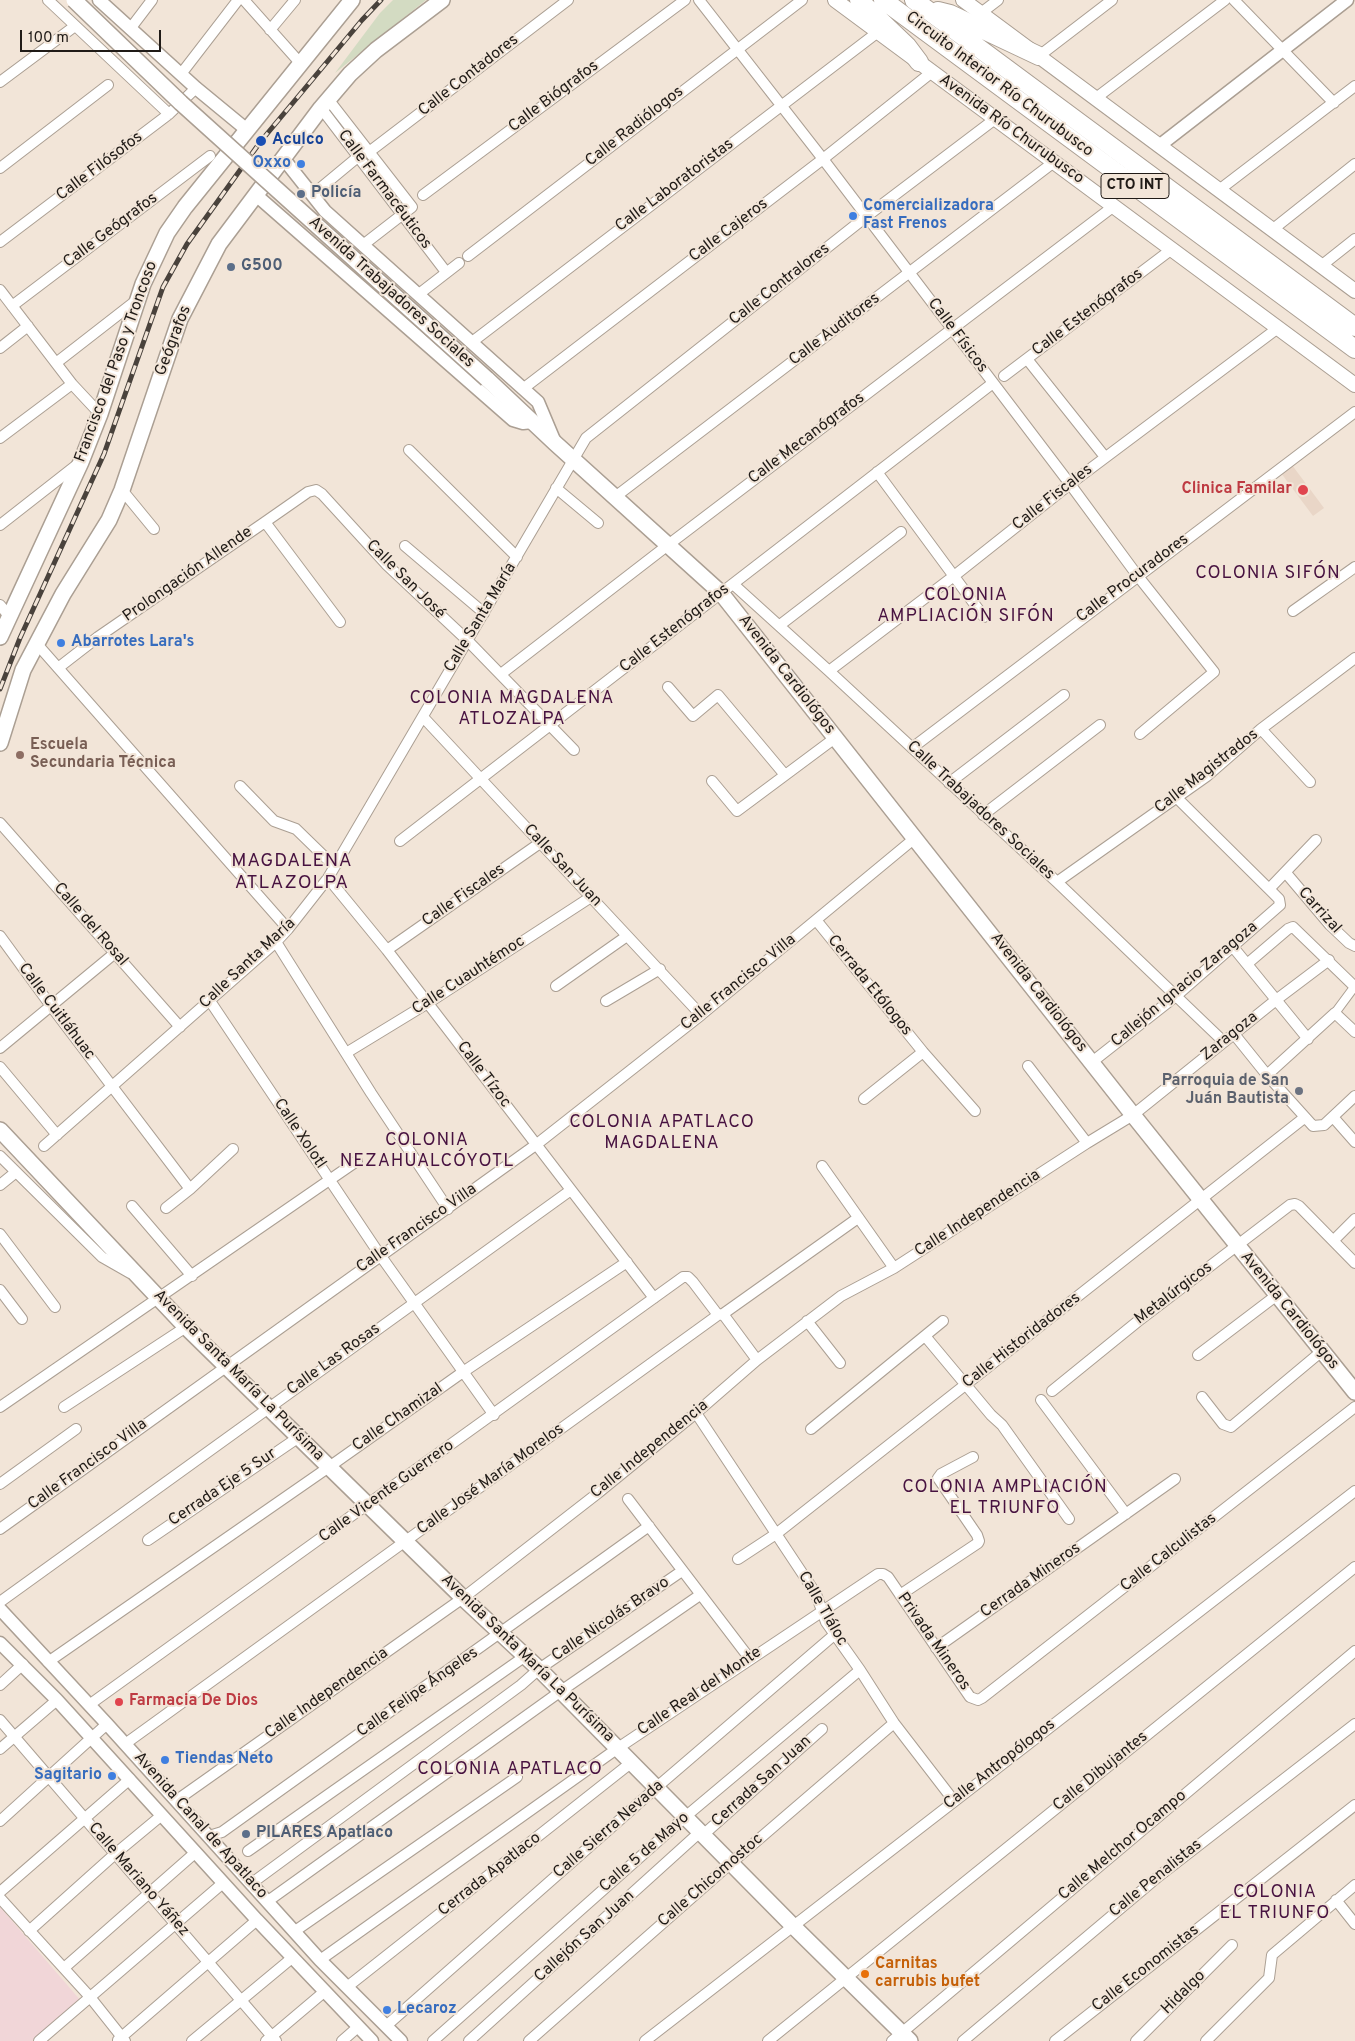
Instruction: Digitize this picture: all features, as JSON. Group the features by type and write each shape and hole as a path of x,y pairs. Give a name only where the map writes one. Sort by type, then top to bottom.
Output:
{"highway":[{"path":"859,0 908,46 926,67"},
{"name":"Circuito Interior Río Churubusco","path":"883,0 1355,349"},
{"path":"919,4 950,14 1039,56"},
{"name":"Circuito Interior Río Churubusco","path":"919,4 1355,327"}],"main road":[{"name":"Avenida Trabajadores Sociales","path":"74,0 181,103 668,545 727,589"},
{"path":"247,130 352,0"},
{"name":"Geógrafos","path":"0,743 24,670 63,594 109,520 122,490 180,319 219,244 283,158 350,74 376,50 442,0"},
{"name":"Avenida Río Churubusco","path":"835,0 1355,385"},
{"name":"CTO INT","path":"963,0 1355,290"},
{"name":"Francisco del Paso y Troncoso","path":"2,623 81,462 100,414 137,299 149,268 185,207 247,130"},
{"name":"Avenida Cardiológos","path":"727,589 835,738 1200,1200 1355,1392"},
{"name":"Avenida Santa María La Purísima","path":"0,1130 186,1327 462,1598 539,1669 846,1978 901,2038"}],"street":[{"path":"48,0 169,114"},
{"path":"99,0 196,88 247,130"},
{"path":"130,29 152,0"},
{"path":"181,74 238,0"},
{"path":"244,0 301,64"},
{"path":"270,30 295,0"},
{"name":"Calle Contadores","path":"370,152 568,0"},
{"name":"Calle Biógrafos","path":"423,195 685,0"},
{"name":"Calle Físicos","path":"699,0 867,216 1137,575 1214,672 1140,734"},
{"name":"Calle Radiólogos","path":"468,256 802,0"},
{"path":"981,13 998,0"},
{"path":"1039,56 1112,0"},
{"path":"1096,98 1225,0"},
{"path":"1234,0 1334,103"},
{"path":"1159,146 1347,0"},
{"path":"0,82 75,26"},
{"name":"Calle Laboratoristas","path":"472,342 781,104 878,32"},
{"name":"Calle Cajeros","path":"524,388 823,159 926,67"},
{"path":"0,168 108,85"},
{"path":"1219,190 1355,86"},
{"name":"Calle Filósofos","path":"0,242 169,114 196,88"},
{"name":"Calle Farmacéuticos","path":"325,104 370,152 412,207 403,214"},
{"name":"Calle Farmacéuticos","path":"325,104 359,156 446,272"},
{"name":"Calle Contralores","path":"573,459 586,438 867,216 995,119"},
{"name":"Calle Geógrafos","path":"12,306 210,156"},
{"path":"312,196 359,156"},
{"name":"Avenida Trabajadores Sociales","path":"283,158 325,211 538,402 555,443"},
{"name":"Calle Auditores","path":"615,497 1054,162"},
{"path":"1272,230 1355,164"},
{"name":"Avenida Trabajadores Sociales","path":"256,195 514,420 523,423 532,422"},
{"name":"Calle Mecanógrafos","path":"501,674 1114,206"},
{"path":"362,245 403,214"},
{"path":"1321,266 1355,239"},
{"name":"Calle Estenógrafos","path":"1004,376 1172,249"},
{"path":"419,294 459,263"},
{"path":"0,290 72,384 100,414"},
{"path":"56,363 137,299"},
{"path":"0,348 28,326"},
{"name":"Calle Fiscales","path":"829,670 954,576 1105,457 1278,328"},
{"path":"1027,359 1105,457"},
{"name":"Calle Estenógrafos","path":"400,841 993,383"},
{"path":"0,438 72,384"},
{"name":"Calle Procuradores","path":"912,748 1137,575 1355,412"},
{"path":"408,450 517,556"},
{"name":"Calle Santa María","path":"42,1148 276,942 328,878 573,459"},
{"path":"0,524 81,462"},
{"path":"878,472 984,617"},
{"path":"556,488 598,523"},
{"path":"122,490 154,529"},
{"name":"Prolongación Allende","path":"58,668 98,637 308,492 316,490 322,494"},
{"name":"Calle San José","path":"322,494 386,564 467,640 574,750"},
{"path":"265,522 340,622"},
{"path":"780,625 901,532"},
{"path":"405,546 484,613"},
{"path":"1293,612 1355,567"},
{"name":"Calle Trabajadores Sociales","path":"727,589 780,625 1057,882 1224,1042"},
{"path":"37,644 288,929"},
{"name":"Calle Magistrados","path":"1057,882 1207,776 1261,729 1355,658"},
{"path":"668,687 693,716 718,695 785,775"},
{"path":"949,783 1064,695"},
{"name":"Calle San Juan","path":"423,716 701,1014"},
{"path":"983,815 1100,725"},
{"path":"1261,729 1310,782"},
{"path":"712,781 737,811 835,738"},
{"path":"240,786 274,821 296,829 334,866"},
{"path":"1177,798 1269,889 1316,840"},
{"name":"Calle del Rosal","path":"0,824 180,1027"},
{"name":"Calle Francisco Villa","path":"0,1529 537,1144 701,1014 915,838"},
{"name":"Calle Fiscales","path":"387,950 540,843"},
{"name":"Carrizal","path":"1286,873 1330,924 1349,943 1355,946"},
{"name":"Calle Tízoc","path":"328,878 387,950 654,1298"},
{"name":"Callejón Ignacio Zaragoza","path":"1092,1062 1176,996 1278,908 1280,902 1269,889"},
{"name":"Calle Cuauhtémoc","path":"346,1053 428,1003 591,897"},
{"name":"Cerrada Etólogos","path":"816,920 923,1052 975,1111"},
{"path":"1247,964 1288,929 1293,928 1298,930 1355,986 1335,1013 1267,1075"},
{"name":"Calle Cuitláhuac","path":"0,936 190,1189"},
{"path":"556,986 627,936"},
{"path":"276,942 448,1208"},
{"path":"1233,947 1308,1038"},
{"path":"0,1048 115,953"},
{"name":"Zaragoza","path":"1133,1115 1276,1000 1329,960"},
{"path":"606,1001 660,969"},
{"name":"Calle Xolotl","path":"210,1001 380,1255 494,1415"},
{"path":"1335,1013 1355,1032"},
{"path":"1234,1034 1267,1075 1313,1126 1324,1125 1355,1096"},
{"name":"Cerrada Etólogos","path":"864,1099 923,1052"},
{"path":"1028,1066 1087,1143"},
{"path":"0,1068 57,1135"},
{"name":"Calle Independencia","path":"177,1800 462,1598 598,1493 696,1413 757,1360 840,1296 894,1268 1133,1115"},
{"name":"Calle Historidadores","path":"738,1560 776,1534 1304,1118"},
{"path":"1333,1118 1355,1142"},
{"path":"166,1208 190,1189 233,1149"},
{"name":"Avenida Santa María La Purísima","path":"0,1156 102,1257 142,1280"},
{"path":"0,1407 357,1161"},
{"path":"822,1166 894,1268"},
{"path":"0,1185 16,1172"},
{"name":"Calle Las Rosas","path":"0,1602 571,1190"},
{"name":"Metalúrgicos","path":"1052,1391 1137,1322 1290,1205 1295,1204 1299,1206 1334,1240"},
{"path":"132,1206 192,1276"},
{"name":"Calle José María Morelos","path":"125,1744 720,1315 858,1218"},
{"path":"1355,1218 1334,1240 1355,1263"},
{"path":"0,1234 55,1308"},
{"name":"Calle Chamizal","path":"48,1662 463,1372 627,1262"},
{"name":"Calle Vicente Guerrero","path":"90,1705 494,1415 682,1277 688,1277 693,1282 720,1315"},
{"path":"0,1290 22,1319"},
{"path":"1198,1355 1276,1295"},
{"path":"720,1315 757,1360"},
{"path":"807,1321 840,1363"},
{"path":"810,1429 943,1321"},
{"path":"64,1406 186,1327"},
{"path":"925,1336 991,1415 1002,1425 1069,1519"},
{"path":"1202,1396 1223,1424 1232,1427 1322,1351"},
{"path":"1041,1400 1126,1514"},
{"name":"Calle Calculistas","path":"982,1698 1355,1407"},
{"name":"Calle Tláloc","path":"696,1413 816,1594 826,1622 834,1635 860,1670 894,1723 954,1801"},
{"path":"0,1484 76,1429"},
{"name":"Cerrada Eje 5 Sur","path":"148,1540 299,1437"},
{"path":"900,1595 975,1546 979,1541 938,1478 941,1474 973,1457"},
{"name":"Cerrada Mineros","path":"936,1648 1175,1479"},
{"name":"Calle Antropólogos","path":"645,2041 1355,1491"},
{"path":"628,1499 700,1596 750,1659"},
{"name":"Calle Felipe Ángeles","path":"209,1836 222,1832 501,1634 649,1526"},
{"name":"Calle Dibujantes","path":"768,2041 1355,1567"},
{"name":"Calle Nicolás Bravo","path":"252,1883 521,1686 539,1669 682,1571"},
{"name":"Calle Real del Monte","path":"320,1960 618,1748 822,1610 878,1574 888,1577"},
{"name":"Privada Mineros","path":"888,1577 970,1697 978,1700 982,1698"},
{"path":"268,1901 561,1691 700,1596"},
{"name":"Avenida Canal de Apatlaco","path":"0,1609 177,1800 320,1960 401,2041"},
{"path":"0,1618 18,1629"},
{"path":"0,1632 4,1646"},
{"name":"Calle Sierra Nevada","path":"386,2026 657,1787 834,1635"},
{"name":"Avenida Canal de Apatlaco","path":"4,1646 92,1737 257,1920 372,2041"},
{"name":"Calle Melchor Ocampo","path":"901,2038 1355,1651"},
{"path":"248,1851 524,1656"},
{"path":"0,1685 23,1664"},
{"name":"Calle 5 de Mayo","path":"433,2041 685,1817 860,1670"},
{"path":"0,1749 57,1700"},
{"name":"Calle Mariano Yáñez","path":"0,1720 114,1854 149,1892 271,2039"},
{"name":"Calle Chicomostoc","path":"529,2041 731,1862 894,1723"},
{"path":"0,1821 107,1724"},
{"name":"Calle Penalistas","path":"963,2041 1158,1876 1355,1724"},
{"name":"Cerrada San Juan","path":"702,1834 822,1729"},
{"name":"Cerrada Apatlaco","path":"347,1987 632,1762"},
{"path":"295,1931 517,1777"},
{"path":"0,1892 130,1779"},
{"name":"Calle Economistas","path":"1055,2041 1355,1805"},
{"path":"29,1931 114,1854 162,1815"},
{"name":"Callejón San Juan","path":"469,2041 702,1834"},
{"path":"64,1968 196,1852"},
{"path":"39,2041 223,1883"},
{"path":"1206,2041 1269,1978 1272,1955 1355,1885"},
{"path":"0,1898 90,1997 121,2040 257,1920"},
{"path":"1336,1900 1355,1924"},
{"name":"Hidalgo","path":"1136,2041 1232,1945"},
{"path":"192,2041 292,1958"},
{"path":"271,2039 324,1992"},
{"path":"342,2041 358,2027"}],"shaded area":[{"name":"Clinica Familar","path":"1292,465 1324,508 1313,516 1281,473"},
{"path":"0,1907 81,2001 32,2041 0,2041"}],"green space":[{"path":"393,0 426,0 335,73 380,13"}],"railway":[{"path":"0,689 20,638 104,454 163,287 187,244 261,141 362,20 381,0"}],"place":[{"name":"Aculco","path":"261,141"},
{"name":"Oxxo","path":"301,164"},
{"name":"Policía","path":"301,194"},
{"name":"Comercializadora Fast Frenos","path":"853,216"},
{"name":"G500","path":"231,267"},
{"name":"Clinica Familar","path":"1303,490"},
{"name":"Abarrotes Lara's","path":"61,643"},
{"name":"Escuela Secundaria Técnica","path":"20,755"},
{"name":"Parroquia de San Juán Bautista","path":"1299,1091"},
{"name":"Farmacia De Dios","path":"119,1702"},
{"name":"Tiendas Neto","path":"165,1760"},
{"name":"Sagitario","path":"112,1776"},
{"name":"PILARES Apatlaco","path":"246,1834"},
{"name":"Carnitas carrubis bufet","path":"865,1974"},
{"name":"Lecaroz","path":"387,2010"}],"district":[{"name":"COLONIA SIFÓN","path":"1268,574"},
{"name":"COLONIA AMPLIACIÓN SIFÓN","path":"966,606"},
{"name":"COLONIA MAGDALENA ATLOZALPA","path":"512,710"},
{"name":"MAGDALENA ATLAZOLPA","path":"292,873"},
{"name":"COLONIA APATLACO MAGDALENA","path":"662,1133"},
{"name":"COLONIA NEZAHUALCÓYOTL","path":"427,1151"},
{"name":"COLONIA AMPLIACIÓN EL TRIUNFO","path":"1005,1498"},
{"name":"COLONIA APATLACO","path":"510,1770"},
{"name":"COLONIA EL TRIUNFO","path":"1275,1904"}]}
